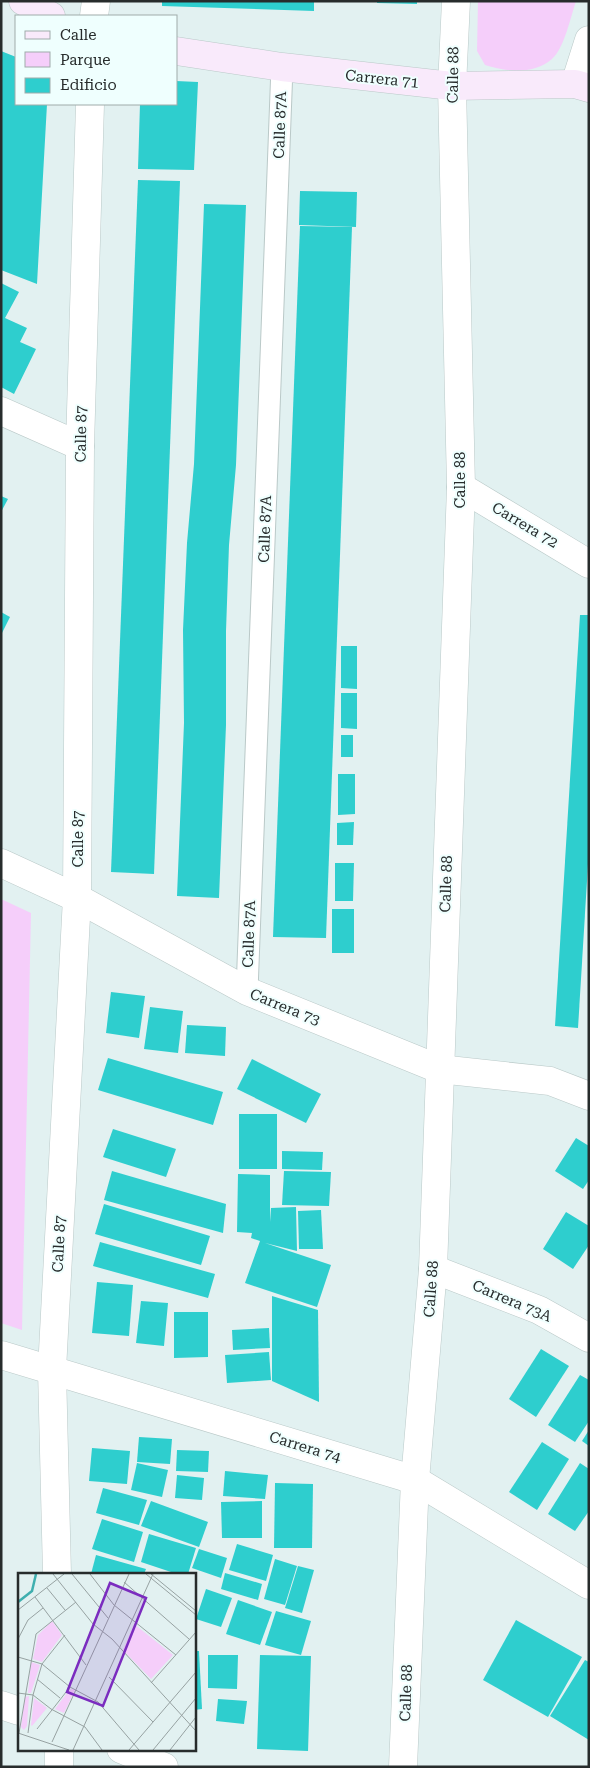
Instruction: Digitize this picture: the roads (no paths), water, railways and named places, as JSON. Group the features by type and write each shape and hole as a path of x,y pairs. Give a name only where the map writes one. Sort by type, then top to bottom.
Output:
{"street":[{"path":"22,1 50,15"},
{"path":"94,15 96,1"},
{"name":"Calle 88","path":"403,1767 415,1480 433,1269 461,487 452,86 456,1"},
{"path":"582,86 589,40"},
{"name":"Carrera 71","path":"178,51 282,68 452,86 582,86"},
{"name":"Calle 87","path":"57,1573 52,1370 77,898 80,446 90,105"},
{"path":"1,411 80,446"},
{"name":"Carrera 72","path":"461,487 589,564"},
{"name":"Carrera 73","path":"1,863 77,898 247,992 439,1069 550,1081 589,1096"},
{"name":"Carrera 73A","path":"433,1269 539,1310 589,1338"},
{"name":"Carrera 74","path":"1,1355 415,1480 589,1585"},
{"path":"1,1705 18,1711"},
{"path":"59,1767 60,1750"},
{"path":"123,1750 164,1767"}],"lane":[{"name":"Calle 87A","path":"247,992 282,68"}]}
